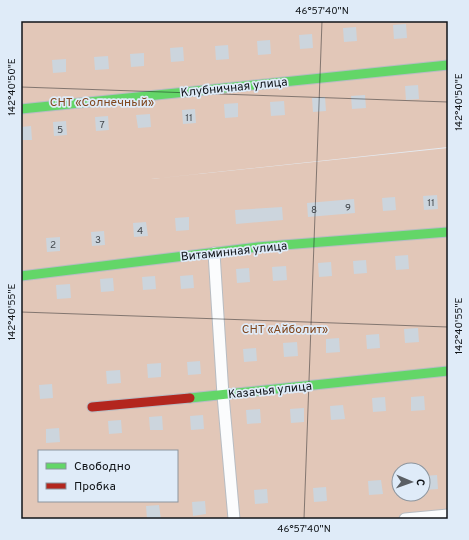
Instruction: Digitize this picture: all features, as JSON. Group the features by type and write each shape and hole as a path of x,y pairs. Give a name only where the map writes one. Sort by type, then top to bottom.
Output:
{"street":[{"name":"Клубничная улица","path":"21,109 448,65"},
{"name":"Витаминная улица","path":"21,276 258,247 448,232"},
{"path":"214,253 223,395 234,519"},
{"name":"Казачья улица","path":"92,407 223,395 448,371"},
{"path":"405,519 448,515"}],"green space":[{"name":"СНТ «Айболит»","path":"21,21 448,21 448,147 151,179 448,148 448,519 21,519"}],"building":[{"path":"406,24 407,38 394,39 393,25"},
{"path":"356,27 357,41 344,42 343,28"},
{"path":"312,34 313,48 300,49 299,35"},
{"path":"270,40 271,54 258,55 257,41"},
{"path":"228,45 229,59 216,60 215,46"},
{"path":"183,47 184,61 171,62 170,48"},
{"path":"144,53 144,66 131,67 130,54"},
{"path":"108,56 109,69 95,70 94,57"},
{"path":"66,59 66,72 53,73 52,60"},
{"path":"418,85 419,99 406,100 405,86"},
{"path":"365,95 366,108 352,109 351,96"},
{"path":"325,97 326,111 313,112 312,98"},
{"path":"284,101 285,115 271,116 270,102"},
{"path":"238,103 238,117 225,118 224,104"},
{"path":"195,109 196,123 183,124 182,110"},
{"path":"150,114 151,127 138,128 136,115"},
{"path":"108,116 109,130 96,131 95,117"},
{"path":"66,121 67,135 54,136 53,122"},
{"path":"31,126 32,140 21,140 21,127"},
{"path":"437,195 438,209 424,210 423,196"},
{"path":"395,197 396,210 383,211 382,198"},
{"path":"354,199 355,213 308,217 307,203"},
{"path":"282,207 283,220 236,224 235,210"},
{"path":"189,217 189,230 176,231 175,218"},
{"path":"146,222 148,236 134,237 133,223"},
{"path":"104,231 105,245 92,246 91,232"},
{"path":"60,237 60,251 47,252 46,238"},
{"path":"408,255 409,269 396,270 395,256"},
{"path":"366,260 367,273 354,274 353,261"},
{"path":"331,262 332,276 319,277 318,263"},
{"path":"286,266 287,280 273,281 272,267"},
{"path":"249,268 250,282 237,283 236,269"},
{"path":"193,275 194,288 181,289 180,276"},
{"path":"155,276 156,289 143,290 142,277"},
{"path":"113,278 114,291 101,292 100,279"},
{"path":"70,284 71,298 57,299 56,285"},
{"path":"418,328 419,342 405,343 404,329"},
{"path":"379,334 380,348 367,349 366,335"},
{"path":"339,338 340,352 326,353 326,339"},
{"path":"297,342 298,356 284,357 283,343"},
{"path":"256,348 257,361 244,362 243,349"},
{"path":"200,361 201,374 188,375 187,362"},
{"path":"161,363 161,377 148,378 147,364"},
{"path":"120,370 121,383 107,384 106,371"},
{"path":"52,384 53,398 40,399 39,385"},
{"path":"424,396 425,410 411,411 411,397"},
{"path":"385,397 386,411 373,412 372,398"},
{"path":"343,405 345,419 331,420 330,406"},
{"path":"304,408 304,422 291,423 290,409"},
{"path":"260,409 261,423 247,424 246,410"},
{"path":"203,415 204,429 191,430 190,416"},
{"path":"162,416 163,430 150,430 149,417"},
{"path":"121,420 122,433 109,434 108,421"},
{"path":"59,428 60,442 46,443 46,429"},
{"path":"431,475 437,475 438,489 431,490"},
{"path":"381,480 383,494 369,495 368,481"},
{"path":"326,487 327,501 314,502 313,488"},
{"path":"267,489 268,503 255,504 254,490"},
{"path":"205,501 206,514 193,516 192,502"},
{"path":"159,505 161,519 147,519 146,506"}],"traffic: fast":[{"path":"21,109 448,65"},
{"path":"21,276 258,247 448,232"},
{"path":"190,398 448,371"}],"traffic: jam":[{"path":"92,407 190,398"}],"park label":[{"name":"СНТ «Солнечный»","path":"102,102"}]}
